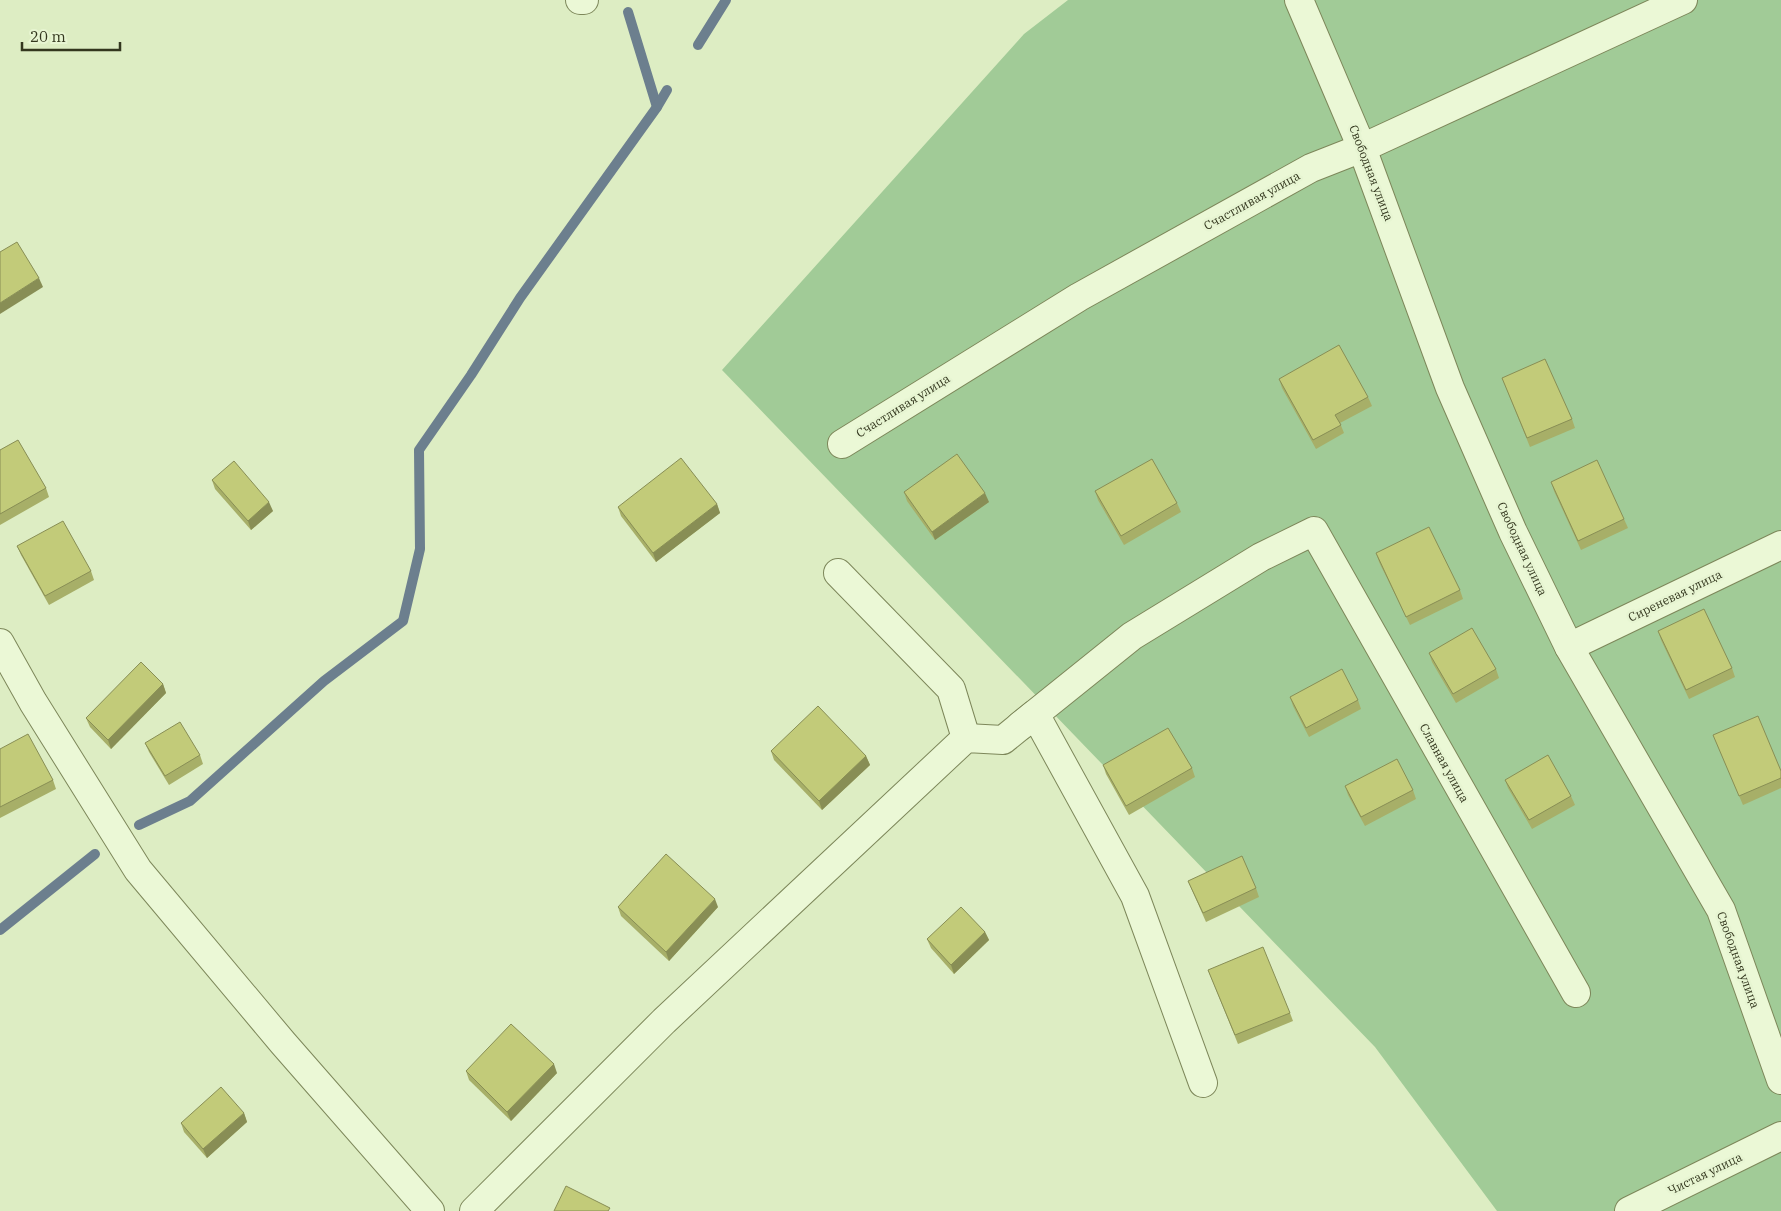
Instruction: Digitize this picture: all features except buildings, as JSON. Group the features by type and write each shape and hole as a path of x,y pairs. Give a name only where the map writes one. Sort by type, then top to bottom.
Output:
{"street":[{"name":"Свободная улица","path":"1299,0 1362,148 1450,388 1513,532 1569,647 1721,910 1781,1080"},
{"name":"Счастливая улица","path":"842,444 1079,296 1311,168 1362,148 1684,0"},
{"name":"Славная улица","path":"1035,714 1132,636 1261,557 1314,531 1576,994"},
{"name":"Сиреневая улица","path":"1569,647 1781,544"},
{"path":"838,572 951,689 966,738"},
{"path":"0,644 33,702 138,870 283,1043 430,1211"},
{"path":"474,1211 664,1021 966,738 1003,740 1035,714 1135,896 1203,1083"},
{"name":"Чистая улица","path":"1629,1211 1781,1136"}],"green space":[{"path":"1068,0 1781,0 1781,1211 1497,1211 1375,1047 722,370 1024,34"}],"waterway":[{"path":"698,45 726,0"},
{"path":"628,12 657,107"},
{"path":"139,825 190,801 324,681 403,621 420,549 419,450 471,375 520,298 657,107 667,90"},
{"path":"0,930 95,854"}]}
